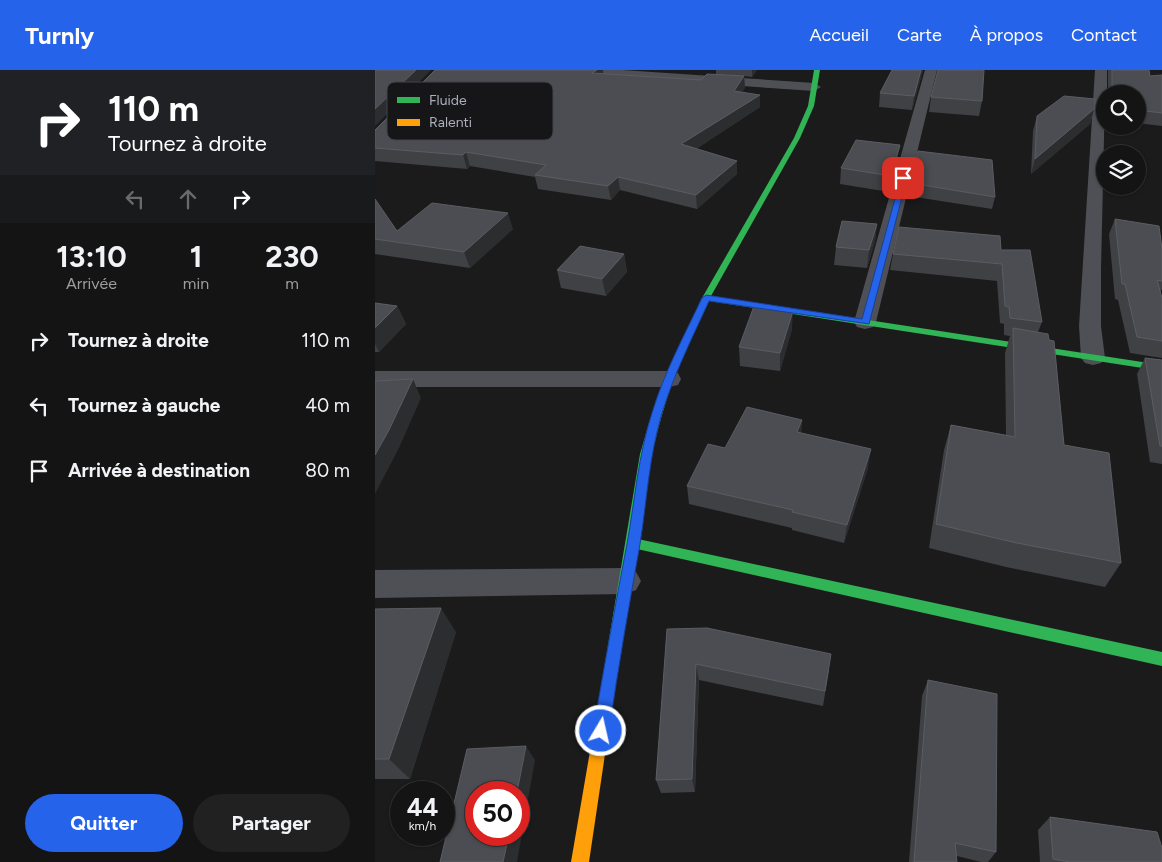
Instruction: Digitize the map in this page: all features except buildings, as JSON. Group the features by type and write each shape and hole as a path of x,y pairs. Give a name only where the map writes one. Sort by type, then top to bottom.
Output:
{"main road":[{"path":"580,862 625,581 633,544 646,454 657,413 669,379 706,298 797,138 811,106 817,70"},
{"path":"706,298 1162,368"},
{"path":"633,544 1162,660"}],"street":[{"path":"565,70 815,87"},
{"path":"865,322 931,70"},
{"path":"1093,358 1090,326 1091,269 1101,70"},
{"path":"375,379 669,379"},
{"path":"375,584 625,581"}],"traffic: fast":[{"path":"608,687 646,454 657,413 669,379 706,298 797,138 811,106 817,70"},
{"path":"706,298 1162,368"},
{"path":"633,543 1162,659"}],"traffic: slow":[{"path":"580,862 608,687"}],"route":[{"path":"601,731 625,581 633,544 646,454 657,413 669,379 706,298 865,322 903,178"}]}
